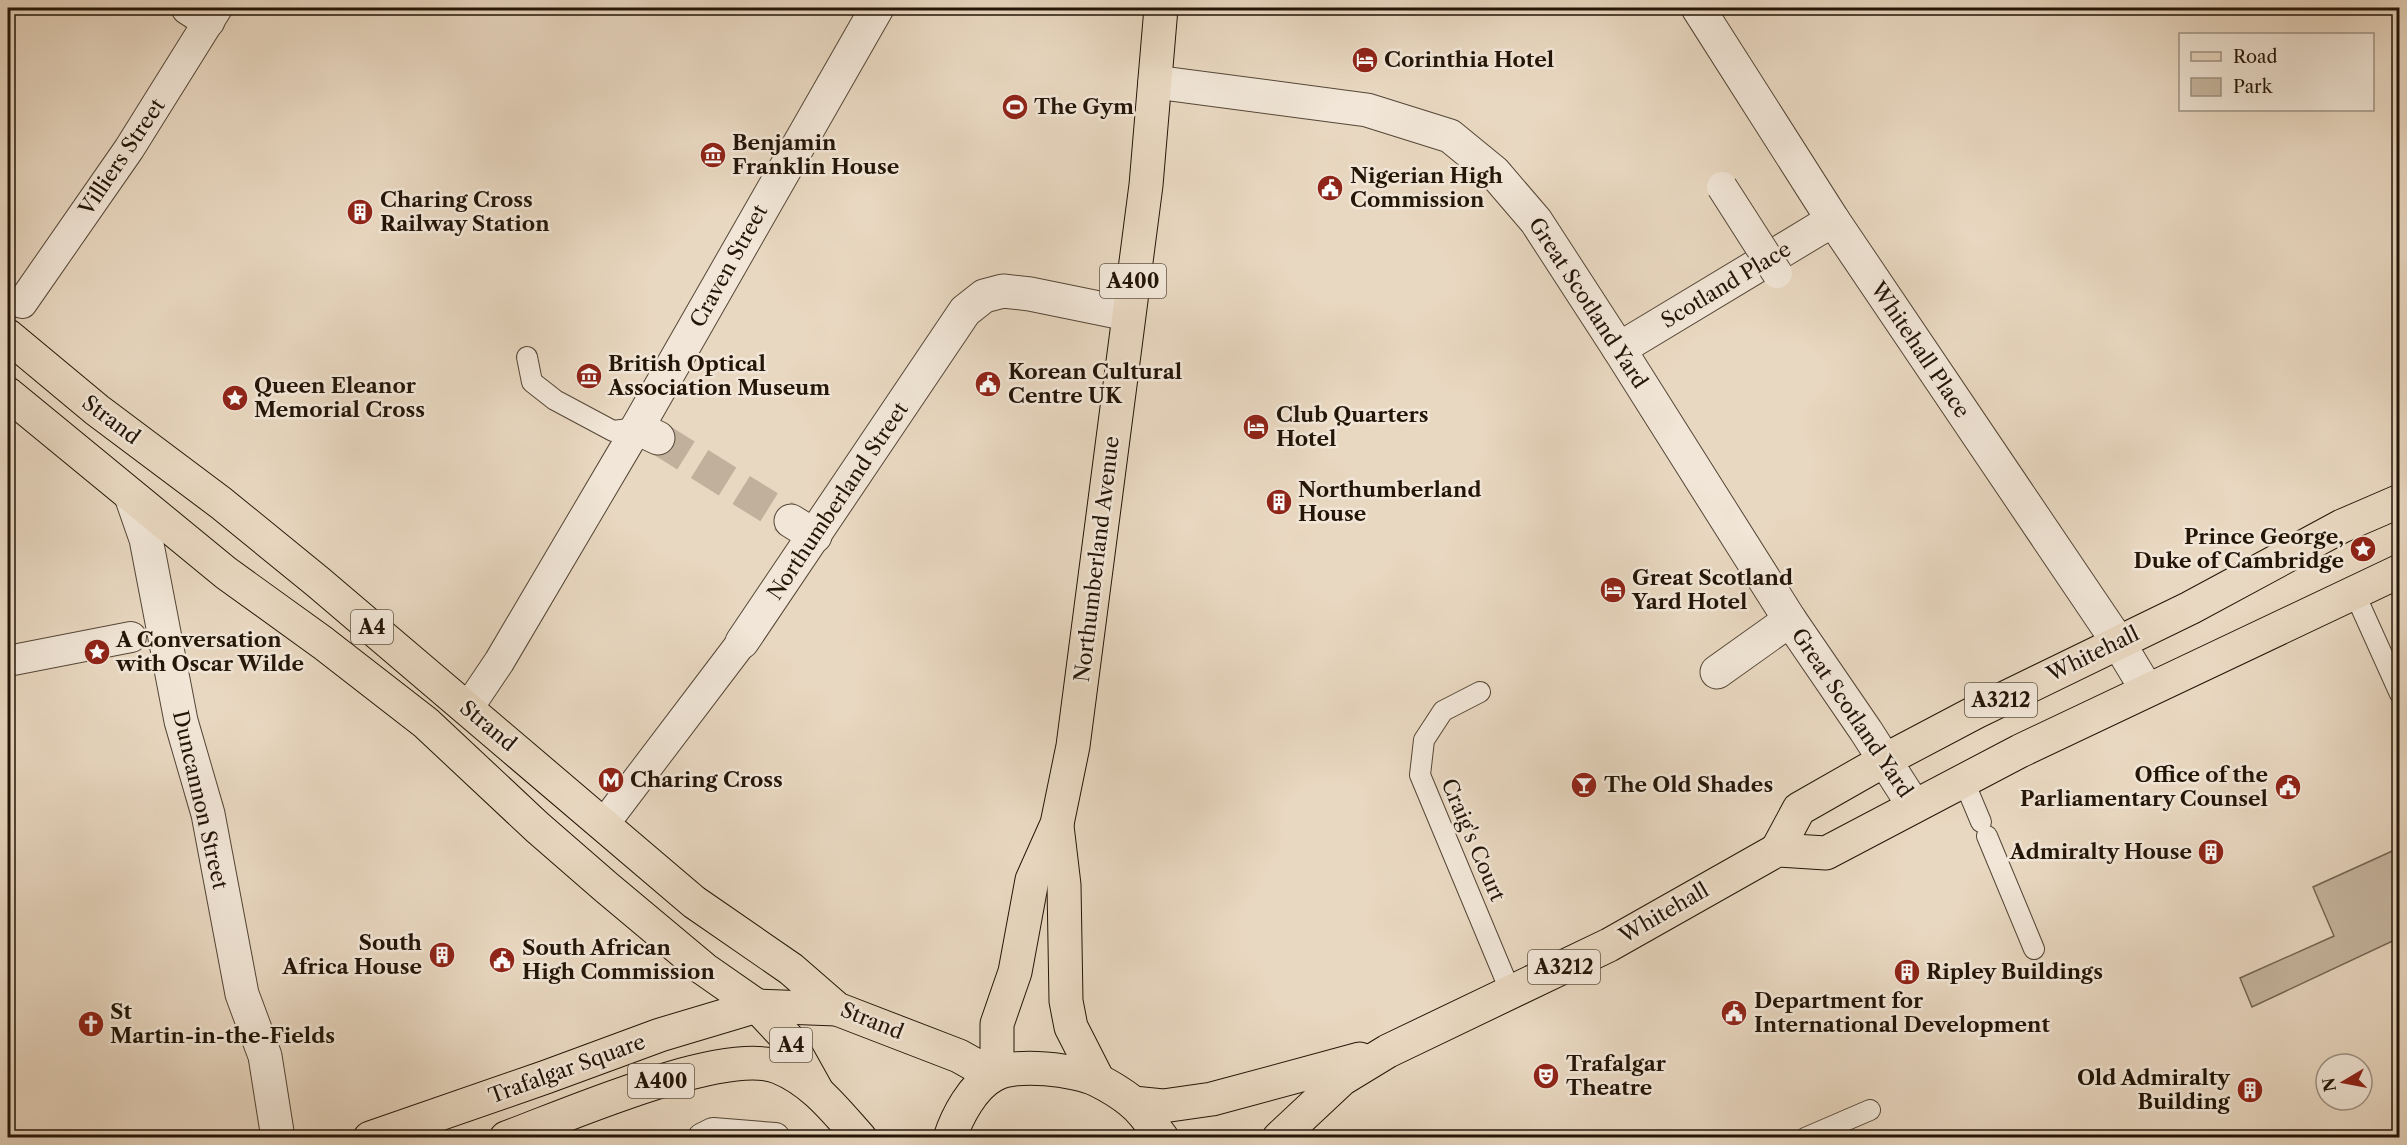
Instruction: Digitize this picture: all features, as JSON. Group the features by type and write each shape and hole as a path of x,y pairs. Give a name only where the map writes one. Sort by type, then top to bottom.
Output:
{"main road":[{"name":"Northumberland Avenue","path":"995,1074 997,1024 1015,972 1032,880 1057,824 1073,746 1145,193 1161,8"},
{"name":"Strand","path":"8,336 97,410 221,503 292,561 694,902 791,969 837,1009 959,1056 995,1074"},
{"name":"Strand","path":"8,394 226,573 323,643 426,723 537,827 606,887 704,969 757,1006 788,1039 817,1091"},
{"name":"Whitehall","path":"1279,1137 1342,1079 1388,1051 1609,945 1777,850 1799,809 1976,712 2190,608 2342,526 2400,501"},
{"name":"A3212","path":"1777,850 1826,853 1963,779 2400,571"},
{"name":"Northumberland Avenue","path":"1057,824 1064,885 1066,1001 1071,1027 1098,1080"},
{"name":"Trafalgar Square","path":"370,1137 513,1089 660,1035 757,1006 837,1009"},
{"name":"Whitehall","path":"1133,1103 1163,1106 1212,1099 1388,1051"},
{"name":"Trafalgar Square","path":"506,1137 669,1078 731,1064 754,1063 775,1066 797,1076 817,1091 860,1137"},
{"path":"950,1137 973,1094 995,1074 1032,1069 1078,1073 1098,1080 1133,1103 1162,1137"}],"street":[{"name":"Craven Street","path":"468,708 648,433 877,8"},
{"name":"Whitehall Place","path":"1698,8 1833,220 2118,642 2147,690"},
{"name":"Villiers Street","path":"22,303 129,149 204,12"},
{"name":"Great Scotland Yard","path":"1155,82 1367,110 1450,136 1494,172 1536,221 1790,620 1886,760 1914,806"},
{"path":"1722,187 1777,273"},
{"name":"Scotland Place","path":"1619,349 1833,220"},
{"name":"Northumberland Street","path":"603,824 742,642 803,528 965,311 984,296 1003,291 1030,294 1128,314"},
{"name":"Duncannon Street","path":"131,496 146,538 181,720 208,814 242,994 265,1056 279,1137"},
{"name":"Great Scotland Yard","path":"1717,672 1790,620"},
{"path":"8,662 131,637"},
{"path":"703,1137 713,1133 775,1137"}],"lane":[{"path":"527,357 532,382 555,400 613,431 648,433"},
{"path":"2354,591 2400,694"},
{"name":"Craig's Court","path":"1480,692 1443,711 1424,740 1420,775 1511,993"},
{"path":"1963,779 2034,949"},
{"path":"1805,1137 1870,1110"}],"green space":[{"path":"2399,848 2399,938 2252,1007 2240,978 2334,936 2313,887"}],"tunnel":[{"path":"658,438 791,521"}],"place":[{"name":"Corinthia Hotel","path":"1365,60"},
{"name":"The Gym","path":"1015,107"},
{"name":"Benjamin Franklin House","path":"713,155"},
{"name":"Nigerian High Commission","path":"1330,188"},
{"name":"Charing Cross Railway Station","path":"360,212"},
{"name":"British Optical Association Museum","path":"589,376"},
{"name":"Korean Cultural Centre UK","path":"988,384"},
{"name":"Queen Eleanor Memorial Cross","path":"235,398"},
{"name":"Club Quarters Hotel","path":"1256,427"},
{"name":"Northumberland House","path":"1279,502"},
{"name":"Prince George, Duke of Cambridge","path":"2363,549"},
{"name":"Great Scotland Yard Hotel","path":"1613,590"},
{"name":"A Conversation with Oscar Wilde","path":"97,652"},
{"name":"Charing Cross","path":"611,780"},
{"name":"The Old Shades","path":"1584,785"},
{"name":"Office of the Parliamentary Counsel","path":"2288,787"},
{"name":"Admiralty House","path":"2211,852"},
{"name":"South Africa House","path":"442,955"},
{"name":"South African High Commission","path":"502,960"},
{"name":"Ripley Buildings","path":"1907,972"},
{"name":"Department for International Development","path":"1734,1013"},
{"name":"St Martin-in-the-Fields","path":"91,1024"},
{"name":"Trafalgar Theatre","path":"1546,1076"},
{"name":"Old Admiralty Building","path":"2250,1090"}]}
